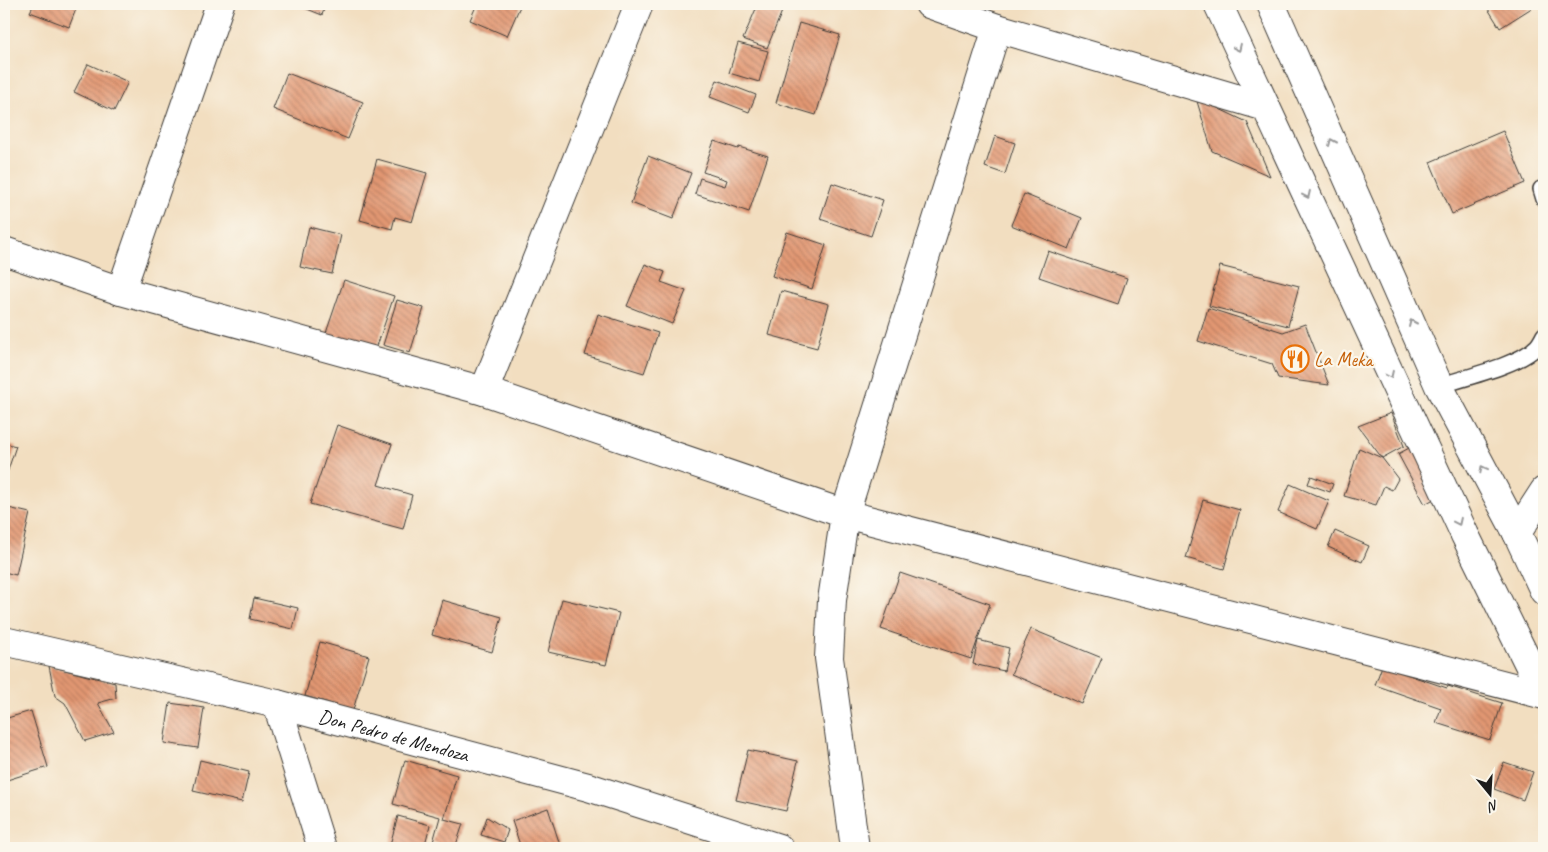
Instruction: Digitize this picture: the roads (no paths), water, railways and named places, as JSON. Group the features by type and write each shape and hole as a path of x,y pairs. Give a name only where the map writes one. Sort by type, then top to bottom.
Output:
{"main road":[{"path":"121,290 220,4"},
{"path":"484,391 639,4"},
{"path":"929,4 997,28 1266,107"},
{"path":"1218,4 1464,535 1544,695"},
{"path":"1271,4 1439,386 1516,532 1544,591"},
{"path":"855,848 829,658 832,600 845,514 997,28"},
{"path":"4,251 121,290 484,391 845,514 1544,695"},
{"path":"1516,532 1544,491"},
{"name":"Don Pedro de Mendoza","path":"4,641 278,704 588,787 779,848"},
{"path":"278,704 322,848"}],"lane":[{"path":"1439,386 1524,356 1536,348 1544,335"}],"place":[{"name":"La Meka","path":"1295,359"}]}
